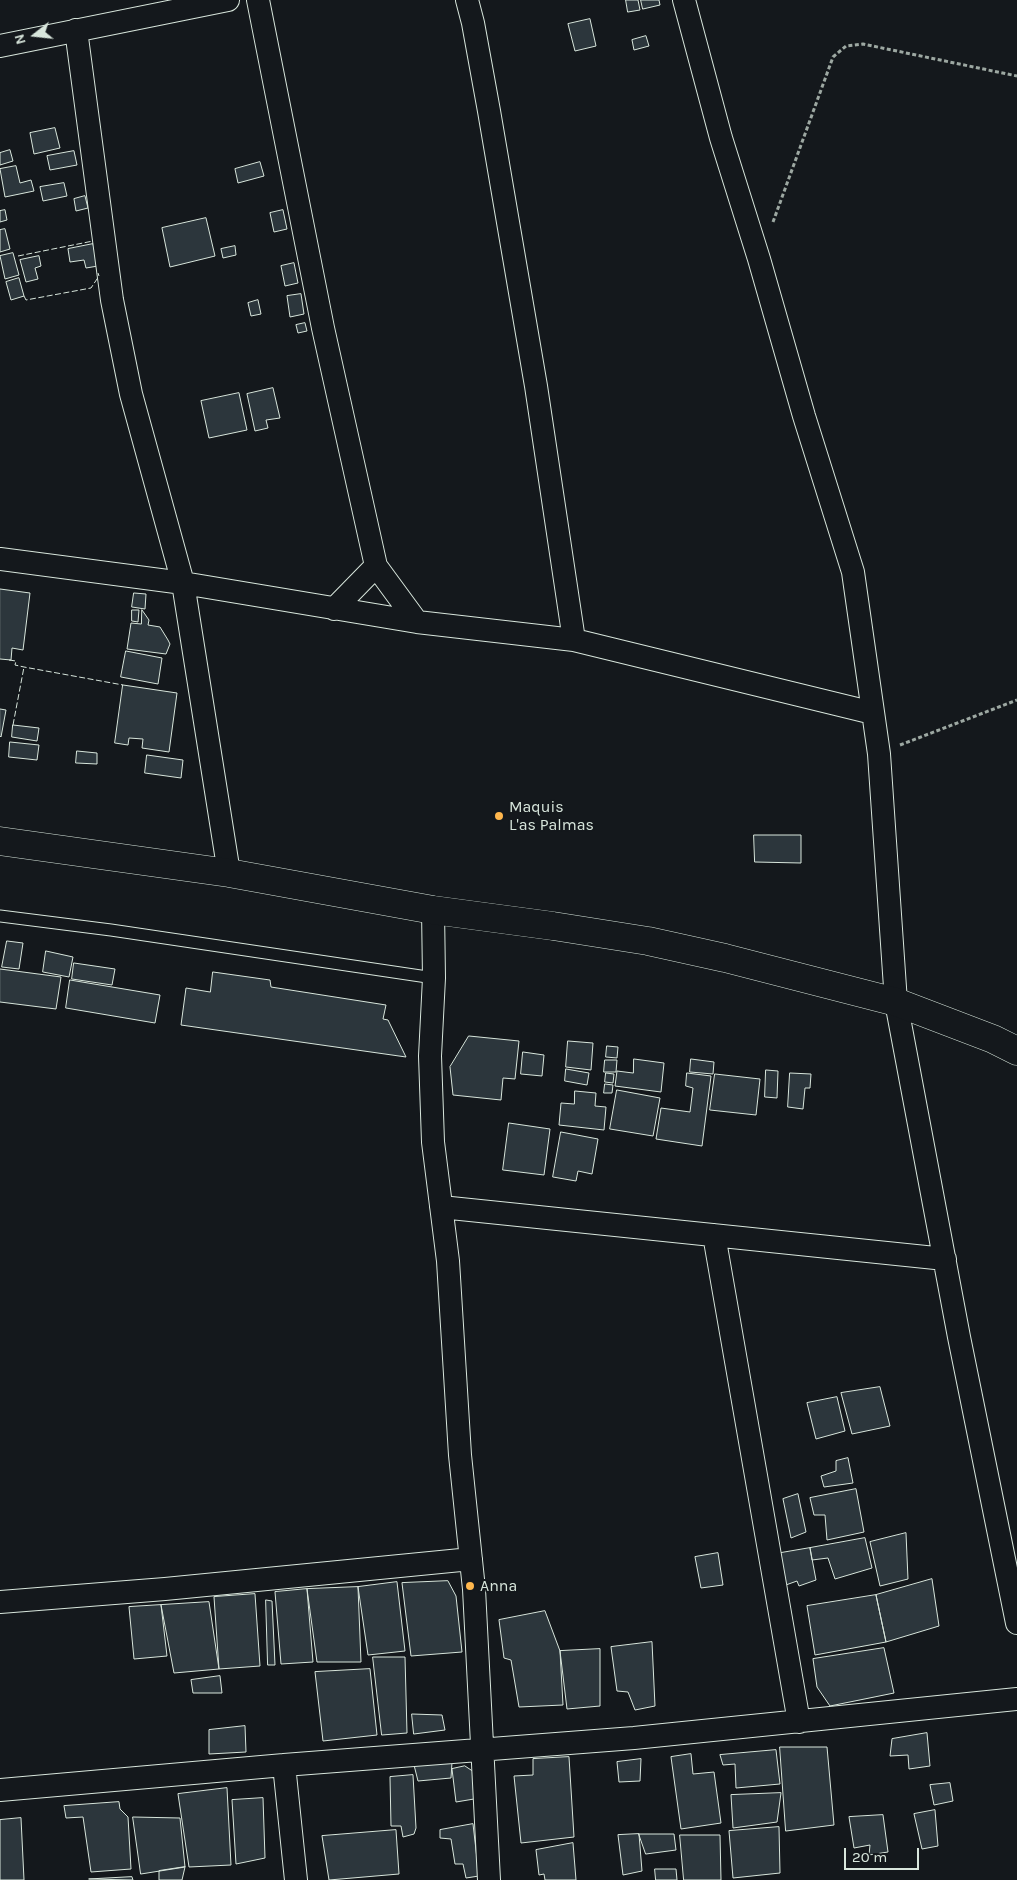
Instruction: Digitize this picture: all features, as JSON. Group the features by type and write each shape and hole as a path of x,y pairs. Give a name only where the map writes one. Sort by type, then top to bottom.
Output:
{"street":[{"path":"0,46 228,0"},
{"path":"258,0 324,328 376,566 417,622"},
{"path":"466,0 473,23 536,386 574,640"},
{"path":"684,0 721,138 853,572 879,754 896,1002 944,1259 1017,1623"},
{"path":"76,30 112,300 131,394 183,583 229,873"},
{"path":"0,559 183,583 417,622 574,640 873,713"},
{"path":"334,608 376,566"},
{"path":"0,841 229,873 433,910 648,941 725,958 896,1002 993,1039 1017,1051"},
{"path":"433,910 434,978 430,1056 433,1142 448,1261 460,1455 474,1590 489,1880"},
{"path":"440,1207 944,1259"},
{"path":"714,1235 799,1722"},
{"path":"0,1602 184,1587 470,1559"},
{"path":"0,1790 284,1765 634,1738 1017,1699"},
{"path":"284,1765 296,1880"}],"lane":[{"path":"0,916 111,930 434,978"}],"path":[{"path":"773,222 833,57 846,46 863,44 1017,76"},
{"path":"879,754 1017,700"}],"building":[{"path":"626,0 638,0 640,10 628,12"},
{"path":"641,0 659,0 660,5 643,9"},
{"path":"590,19 596,46 575,51 568,24"},
{"path":"646,36 649,46 634,50 632,40"},
{"path":"55,128 60,148 34,154 30,133"},
{"path":"10,150 13,161 0,165 0,153"},
{"path":"74,151 77,165 50,170 47,156"},
{"path":"260,162 264,176 238,183 235,169"},
{"path":"16,166 20,183 31,180 34,191 5,197 0,169"},
{"path":"64,183 67,196 43,201 40,187"},
{"path":"85,196 88,208 76,211 74,199"},
{"path":"5,210 7,220 0,222 0,211"},
{"path":"283,210 287,229 274,232 270,213"},
{"path":"206,218 215,256 170,267 162,228"},
{"path":"5,229 10,249 0,252 0,230"},
{"path":"93,244 98,266 86,268 84,260 70,262 68,249"},
{"path":"235,246 236,255 223,258 221,249"},
{"path":"13,253 19,275 5,279 0,256"},
{"path":"39,256 41,266 35,268 38,279 26,282 20,260"},
{"path":"294,263 298,283 285,286 281,266"},
{"path":"19,278 24,296 11,300 6,282"},
{"path":"301,294 304,314 290,317 287,296"},
{"path":"258,300 261,314 251,316 248,303"},
{"path":"305,323 307,331 298,333 296,325"},
{"path":"273,388 280,418 266,420 268,428 255,431 247,394"},
{"path":"239,393 247,430 209,438 201,401"},
{"path":"0,589 30,593 23,650 12,648 11,660 0,659"},
{"path":"134,593 146,594 145,609 132,607"},
{"path":"132,610 139,610 138,622 132,621"},
{"path":"142,610 149,620 148,625 160,627 168,640 170,644 166,654 127,649 131,623 141,624"},
{"path":"126,651 162,658 158,684 121,677"},
{"path":"123,685 177,693 169,752 142,748 143,739 129,738 128,745 115,743"},
{"path":"0,709 6,710 1,737 0,736"},
{"path":"13,725 39,728 37,741 12,737"},
{"path":"10,742 39,745 37,760 9,757"},
{"path":"77,751 97,753 97,764 76,763"},
{"path":"147,755 183,760 181,778 145,773"},
{"path":"754,835 801,835 801,863 755,862"},
{"path":"7,941 23,943 19,969 2,967"},
{"path":"46,951 73,957 69,977 43,972"},
{"path":"74,963 115,969 112,985 72,979"},
{"path":"0,969 61,977 56,1009 0,1002"},
{"path":"213,972 270,980 271,987 386,1005 383,1019 388,1020 406,1057 181,1025 186,988 210,992"},
{"path":"70,980 160,995 155,1023 66,1008"},
{"path":"469,1036 519,1041 515,1079 503,1078 501,1100 453,1095 450,1067"},
{"path":"568,1041 593,1043 591,1070 566,1067"},
{"path":"607,1046 618,1047 617,1058 606,1057"},
{"path":"523,1052 544,1055 542,1076 521,1074"},
{"path":"634,1059 664,1063 661,1092 615,1086 617,1071 633,1073"},
{"path":"691,1059 714,1062 713,1074 690,1072"},
{"path":"605,1060 617,1060 616,1072 604,1072"},
{"path":"566,1069 589,1073 587,1085 565,1081"},
{"path":"766,1070 778,1071 777,1098 765,1097"},
{"path":"606,1073 614,1074 613,1083 605,1082"},
{"path":"687,1073 711,1076 702,1146 656,1139 661,1108 690,1112 693,1088 686,1086"},
{"path":"790,1073 811,1074 810,1088 805,1088 803,1109 788,1107"},
{"path":"715,1074 760,1079 756,1115 710,1110"},
{"path":"605,1084 613,1085 612,1093 604,1093"},
{"path":"617,1090 660,1098 653,1136 610,1129"},
{"path":"575,1091 596,1093 595,1106 606,1107 604,1130 559,1125 561,1103 574,1104"},
{"path":"509,1123 550,1129 544,1175 503,1170"},
{"path":"561,1132 598,1139 592,1174 578,1171 576,1181 553,1177"},
{"path":"880,1387 890,1426 852,1434 841,1393"},
{"path":"837,1397 845,1431 816,1439 807,1403"},
{"path":"848,1458 853,1483 824,1487 821,1476 836,1471 836,1461"},
{"path":"856,1489 864,1532 827,1540 825,1515 814,1515 810,1498"},
{"path":"798,1494 806,1532 791,1538 783,1499"},
{"path":"906,1533 908,1579 880,1586 870,1542"},
{"path":"865,1538 872,1568 835,1579 828,1558 812,1560 810,1548"},
{"path":"810,1548 816,1580 799,1586 797,1581 783,1586 775,1554"},
{"path":"718,1553 723,1585 701,1588 695,1557"},
{"path":"932,1579 939,1626 886,1642 876,1595"},
{"path":"448,1581 456,1596 462,1652 411,1656 402,1583"},
{"path":"397,1582 405,1651 368,1655 358,1587"},
{"path":"358,1587 361,1662 317,1662 307,1589"},
{"path":"307,1589 313,1662 281,1664 275,1592"},
{"path":"255,1594 260,1666 219,1669 214,1597"},
{"path":"876,1595 886,1642 815,1655 807,1606"},
{"path":"266,1600 272,1601 275,1665 268,1665"},
{"path":"209,1602 219,1669 174,1673 161,1605"},
{"path":"161,1605 167,1656 134,1659 129,1607"},
{"path":"545,1611 560,1651 563,1705 519,1707 511,1660 504,1658 499,1620"},
{"path":"652,1642 655,1706 635,1710 628,1692 617,1691 611,1647"},
{"path":"884,1648 894,1693 830,1706 817,1687 813,1659"},
{"path":"600,1649 600,1706 567,1709 560,1651"},
{"path":"373,1657 405,1657 407,1733 382,1735"},
{"path":"370,1669 377,1735 323,1741 315,1672"},
{"path":"220,1676 222,1693 193,1693 191,1680"},
{"path":"412,1714 442,1715 445,1730 414,1734"},
{"path":"245,1726 246,1752 209,1754 209,1730"},
{"path":"927,1733 930,1766 909,1769 908,1755 890,1756 892,1739"},
{"path":"780,1747 827,1747 834,1825 786,1831"},
{"path":"776,1750 780,1784 736,1788 735,1764 723,1765 720,1755"},
{"path":"691,1754 693,1774 714,1772 721,1823 681,1829 671,1757"},
{"path":"569,1757 574,1837 521,1843 514,1776 533,1775 533,1759"},
{"path":"641,1759 640,1781 619,1782 617,1762"},
{"path":"452,1762 451,1778 418,1781 414,1765"},
{"path":"465,1766 474,1772 474,1799 456,1802 452,1769"},
{"path":"413,1775 416,1828 414,1834 403,1837 401,1826 391,1826 390,1777"},
{"path":"950,1783 953,1801 934,1805 930,1785"},
{"path":"227,1788 231,1865 189,1867 178,1794"},
{"path":"781,1793 777,1822 733,1828 731,1795"},
{"path":"263,1798 265,1858 236,1864 232,1800"},
{"path":"119,1802 120,1809 128,1817 131,1869 91,1872 83,1817 66,1818 64,1806"},
{"path":"935,1810 938,1846 922,1849 914,1814"},
{"path":"883,1815 888,1852 869,1855 870,1845 854,1848 849,1817"},
{"path":"133,1817 180,1818 185,1867 141,1874"},
{"path":"21,1818 24,1880 0,1880 0,1820"},
{"path":"473,1824 479,1876 466,1878 463,1864 455,1864 451,1839 440,1838 440,1830"},
{"path":"779,1827 780,1873 733,1878 729,1831"},
{"path":"396,1830 399,1874 329,1880 322,1836"},
{"path":"639,1834 642,1871 623,1875 618,1835"},
{"path":"639,1834 674,1834 676,1850 646,1854"},
{"path":"680,1835 720,1835 721,1880 684,1880"},
{"path":"573,1843 576,1880 545,1880 544,1874 539,1875 536,1850"},
{"path":"185,1867 182,1880 159,1880 159,1871"},
{"path":"655,1869 676,1869 677,1880 656,1880"},
{"path":"132,1877 133,1880 89,1879"}],"fence":[{"path":"18,256 93,241"},
{"path":"24,296 26,300 91,288 99,276 98,273"},
{"path":"9,660 16,661 15,665 24,667 123,685"},
{"path":"13,725 24,667"}],"place":[{"name":"Maquis L'as Palmas","path":"499,816"},
{"name":"Anna","path":"470,1586"}]}
